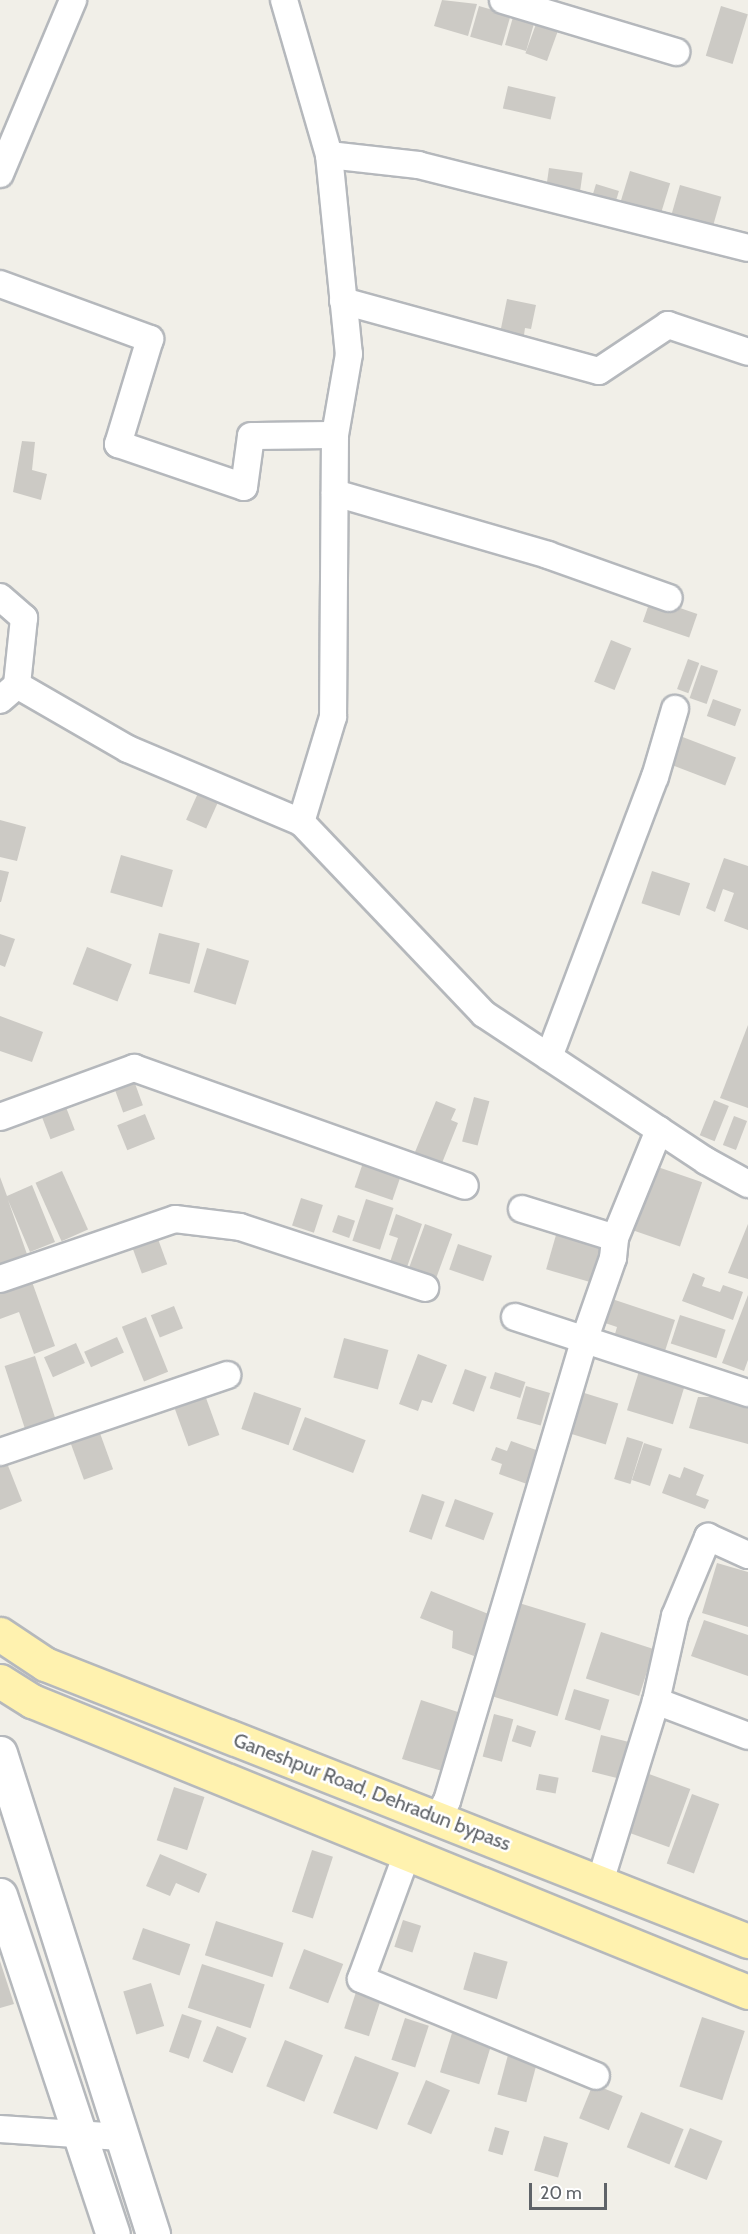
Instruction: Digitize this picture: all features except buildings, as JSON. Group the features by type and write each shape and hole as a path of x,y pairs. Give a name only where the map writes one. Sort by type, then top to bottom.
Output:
{"main road":[{"name":"Ganeshpur Road, Dehradun bypass","path":"0,1634 45,1664 748,1941"},
{"path":"0,1681 32,1701 748,1992"}],"street":[{"path":"0,174 74,0"},
{"path":"284,0 328,155 349,354 335,435 333,717 301,822"},
{"path":"503,0 676,52"},
{"path":"328,155 418,165 748,248"},
{"path":"0,284 150,339 118,444 244,487 251,436 335,435"},
{"path":"343,301 598,371 668,325 748,352"},
{"path":"335,494 548,555 669,598"},
{"path":"0,597 24,618 8,693 129,749 301,822 484,1014 660,1130 748,1184"},
{"path":"549,1057 655,777 675,709"},
{"path":"0,1117 134,1068 465,1186"},
{"path":"437,1818 447,1801 585,1338 613,1258 615,1238 660,1130"},
{"path":"522,1209 615,1238"},
{"path":"0,1279 175,1219 240,1227 425,1287"},
{"path":"515,1317 748,1393"},
{"path":"0,1452 227,1375"},
{"path":"600,1882 656,1701 675,1616 708,1538 748,1555"},
{"path":"656,1701 748,1736"},
{"path":"0,1754 153,2234"},
{"path":"407,1854 362,1979 596,2076"},
{"path":"0,1895 113,2234"},
{"path":"0,2129 121,2137"}]}
